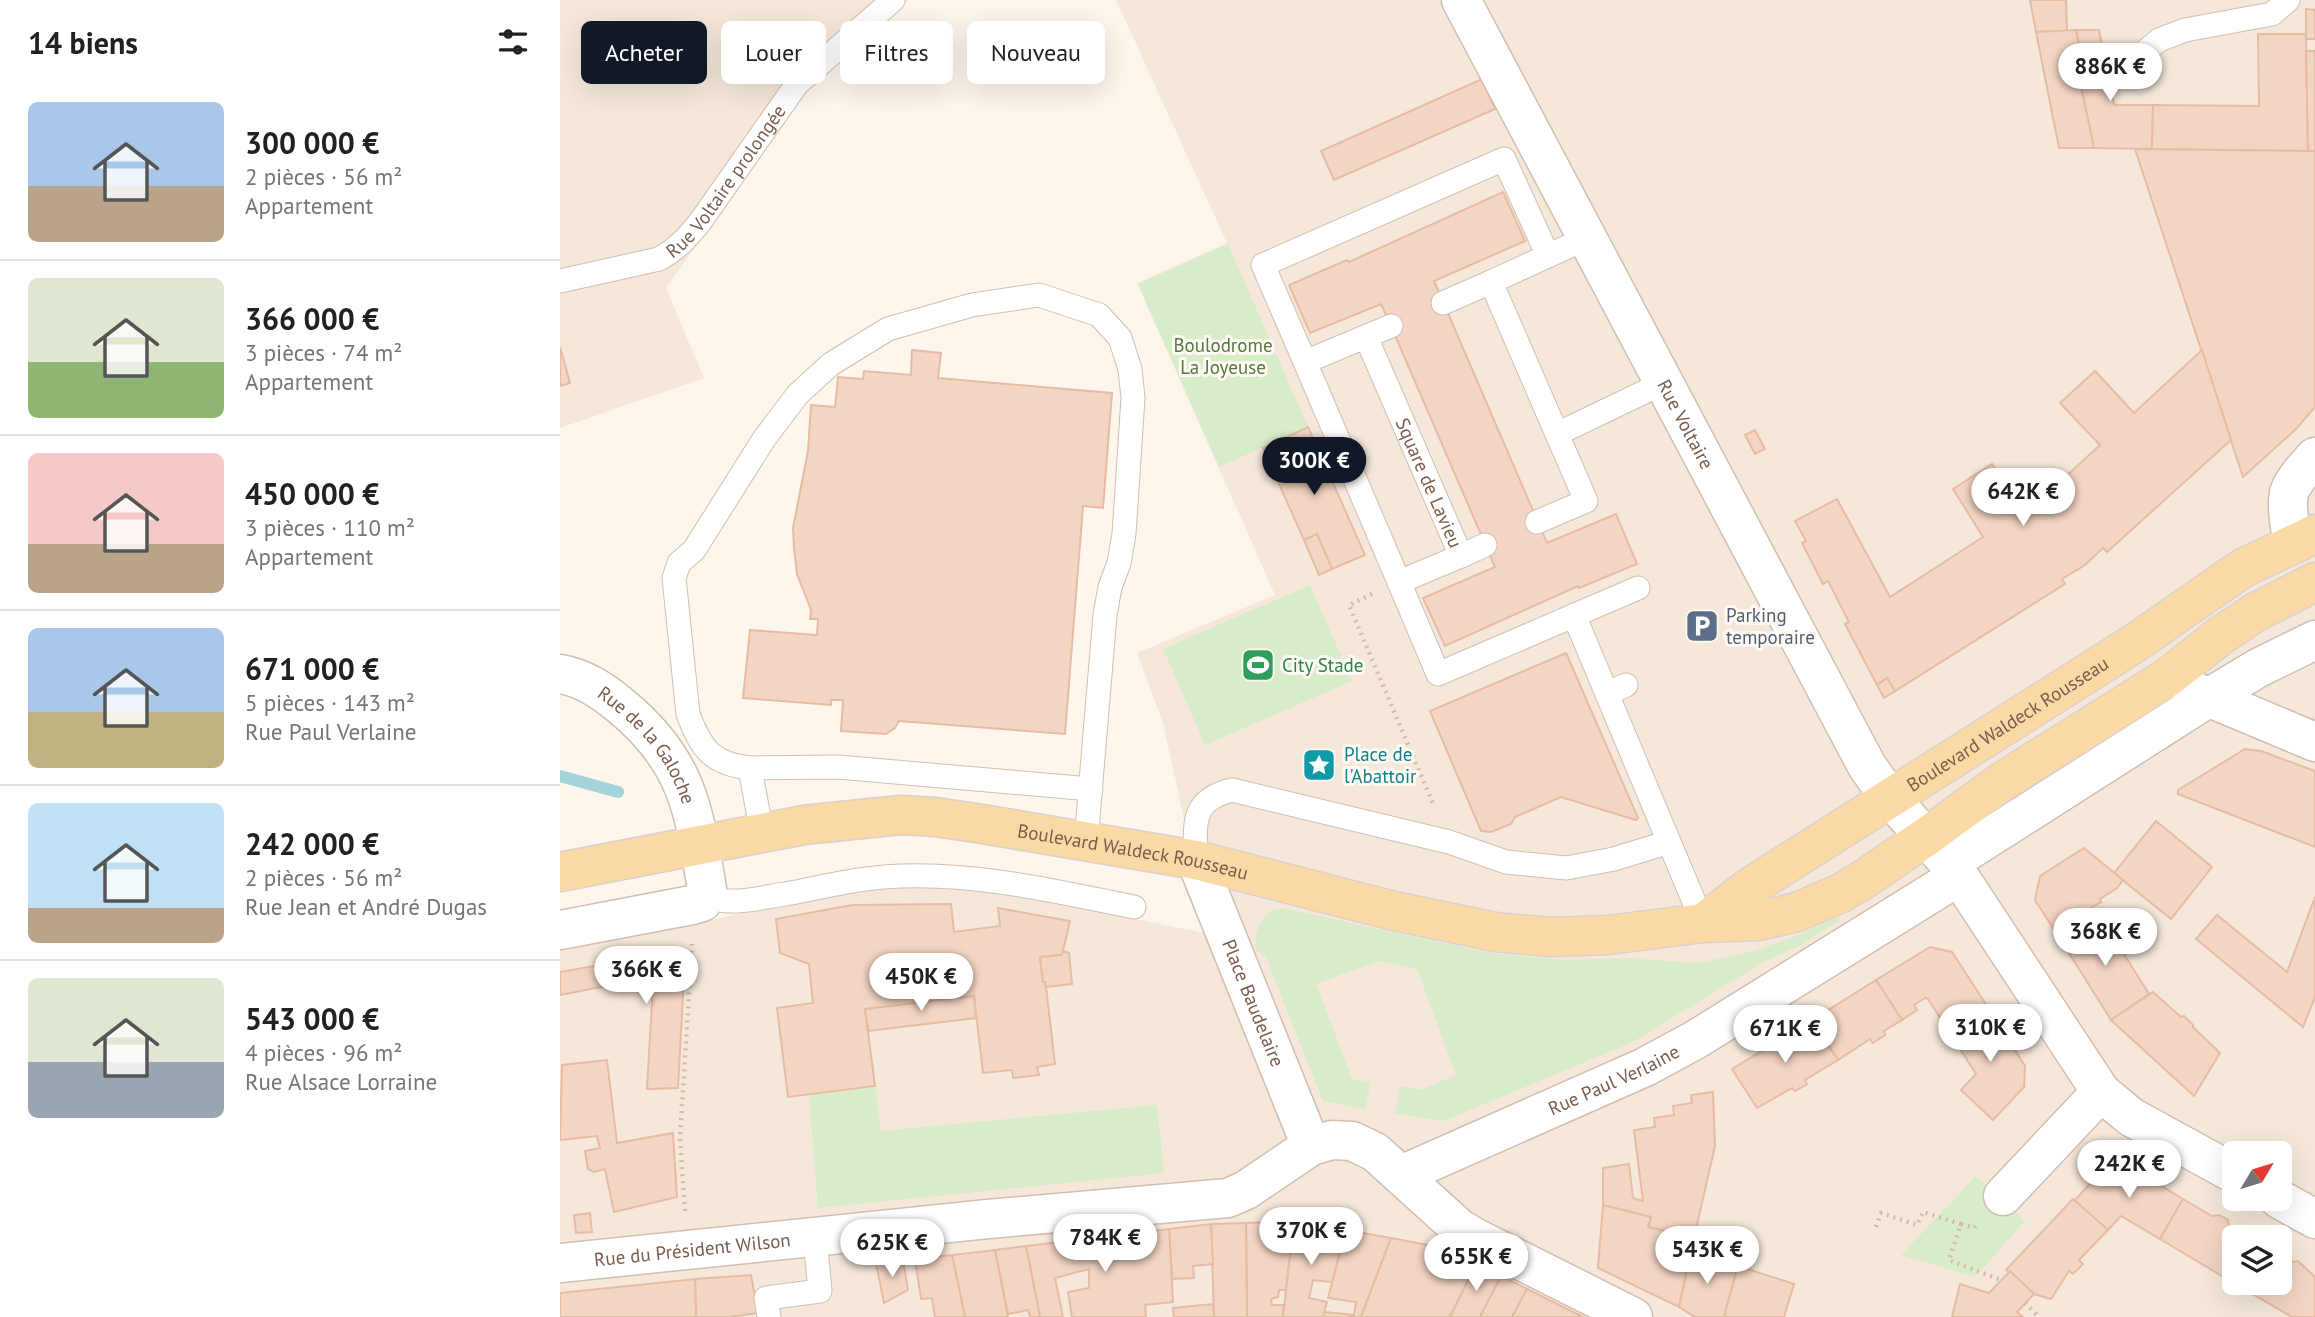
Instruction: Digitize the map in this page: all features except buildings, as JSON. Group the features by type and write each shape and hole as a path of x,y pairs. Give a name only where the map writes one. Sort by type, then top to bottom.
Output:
{"main road":[{"name":"Boulevard Waldeck Rousseau","path":"1703,923 1749,887 2135,643 2243,568 2304,539"},
{"name":"Boulevard Waldeck Rousseau","path":"560,872 829,821 900,815 976,822 1196,860 1390,910 1495,932 1551,937 1608,935 1703,923 1758,921 1797,912 1841,893 1945,859 2003,781 2167,678 2220,636 2256,612 2315,582"}],"street":[{"name":"Rue Voltaire","path":"1461,0 1663,383 1689,452 1867,765 1889,797 1945,859 2101,1092 2131,1117 2222,1167"},
{"path":"2304,539 2290,531 2289,494 2298,477 2315,457"},
{"name":"Rue Paul Verlaine","path":"1401,1175 1655,1062 1945,859 2207,698 2315,639"},
{"name":"Rue de la Galoche","path":"560,674 601,689 638,720 662,746 691,803 707,889 699,901"},
{"path":"2167,678 2207,698 2315,742"},
{"name":"Place Baudelaire","path":"1196,860 1311,1146"},
{"path":"560,930 699,901"},
{"path":"2003,1196 2101,1092"},
{"name":"Rue du Président Wilson","path":"560,1264 988,1219 1228,1198 1246,1191 1311,1146 1332,1140 1352,1141 1375,1152 1401,1175"},
{"path":"1401,1175 1459,1228 1633,1317"},
{"path":"2292,1206 2315,1219"}],"lane":[{"name":"Rue Voltaire prolongée","path":"560,281 659,259 673,251 700,222 797,84 893,0"},
{"path":"2133,76 2141,55 2159,40 2185,30 2272,14 2288,0"},
{"path":"1548,256 1504,159 1263,265 1438,674 1638,588"},
{"path":"1443,303 1587,238"},
{"path":"1491,282 1586,501 1537,522"},
{"path":"1086,841 1091,789 1105,615 1124,534 1133,398 1130,369 1120,338 1098,315 1038,295 972,305 888,329 831,364 797,394 764,439 694,550 679,564 674,578 688,714 696,734 713,757 734,766 838,767 1091,789"},
{"path":"1305,362 1391,326"},
{"name":"Square de Lavieu","path":"1366,337 1461,556 1399,582"},
{"path":"1557,434 1663,383"},
{"path":"1461,556 1485,545"},
{"path":"1574,615 1616,689 1669,842 1703,923"},
{"path":"750,768 762,834"},
{"path":"1196,860 1195,819 1199,809 1220,793 1232,790 1449,842 1506,862 1566,868 1614,859 1669,842"},
{"path":"699,901 745,901 862,880 898,876 943,876 990,880 1134,907"},
{"path":"769,1317 766,1298 821,1291 815,1237"}],"path":[{"path":"1399,582 1349,605 1449,842"},
{"path":"687,1251 680,1139 694,918 699,901"},
{"path":"1876,1227 1881,1213 1917,1225 1923,1212 1961,1224 1949,1260 2001,1280"},
{"path":"2025,1303 2039,1317"}],"shaded area":[{"path":"560,0 908,0 885,21 840,21 840,62 826,74 826,21 721,21 721,84 815,84 803,95 666,288 704,378 560,428"},
{"path":"1116,0 2315,0 2315,1317 560,1317 560,950 693,924 916,874 1209,934 1163,723 1137,653 1275,595 1137,283 1227,243"}],"green space":[{"name":"Boulodrome La Joyeuse","path":"1228,244 1308,427 1219,467 1138,284"},
{"name":"City Stade","path":"1310,585 1352,681 1205,745 1163,649"},
{"path":"1274,909 1287,909 1490,953 1565,960 1626,958 1698,963 1750,952 1794,937 1839,916 1839,921 1801,945 1760,964 1633,1042 1444,1121 1395,1113 1400,1086 1420,1090 1456,1075 1417,969 1378,961 1316,984 1352,1079 1371,1082 1365,1109 1323,1101 1266,957 1257,951 1258,927"},
{"path":"875,1086 881,1131 1157,1105 1164,1173 818,1208 809,1094"},
{"path":"1976,1176 2025,1221 1975,1277 1901,1255"}],"waterway":[{"path":"560,776 618,792"}],"place":[{"name":"Parking temporaire","path":"1702,626"},
{"name":"City Stade","path":"1258,665"},
{"name":"Place de l'Abattoir","path":"1319,765"}]}
